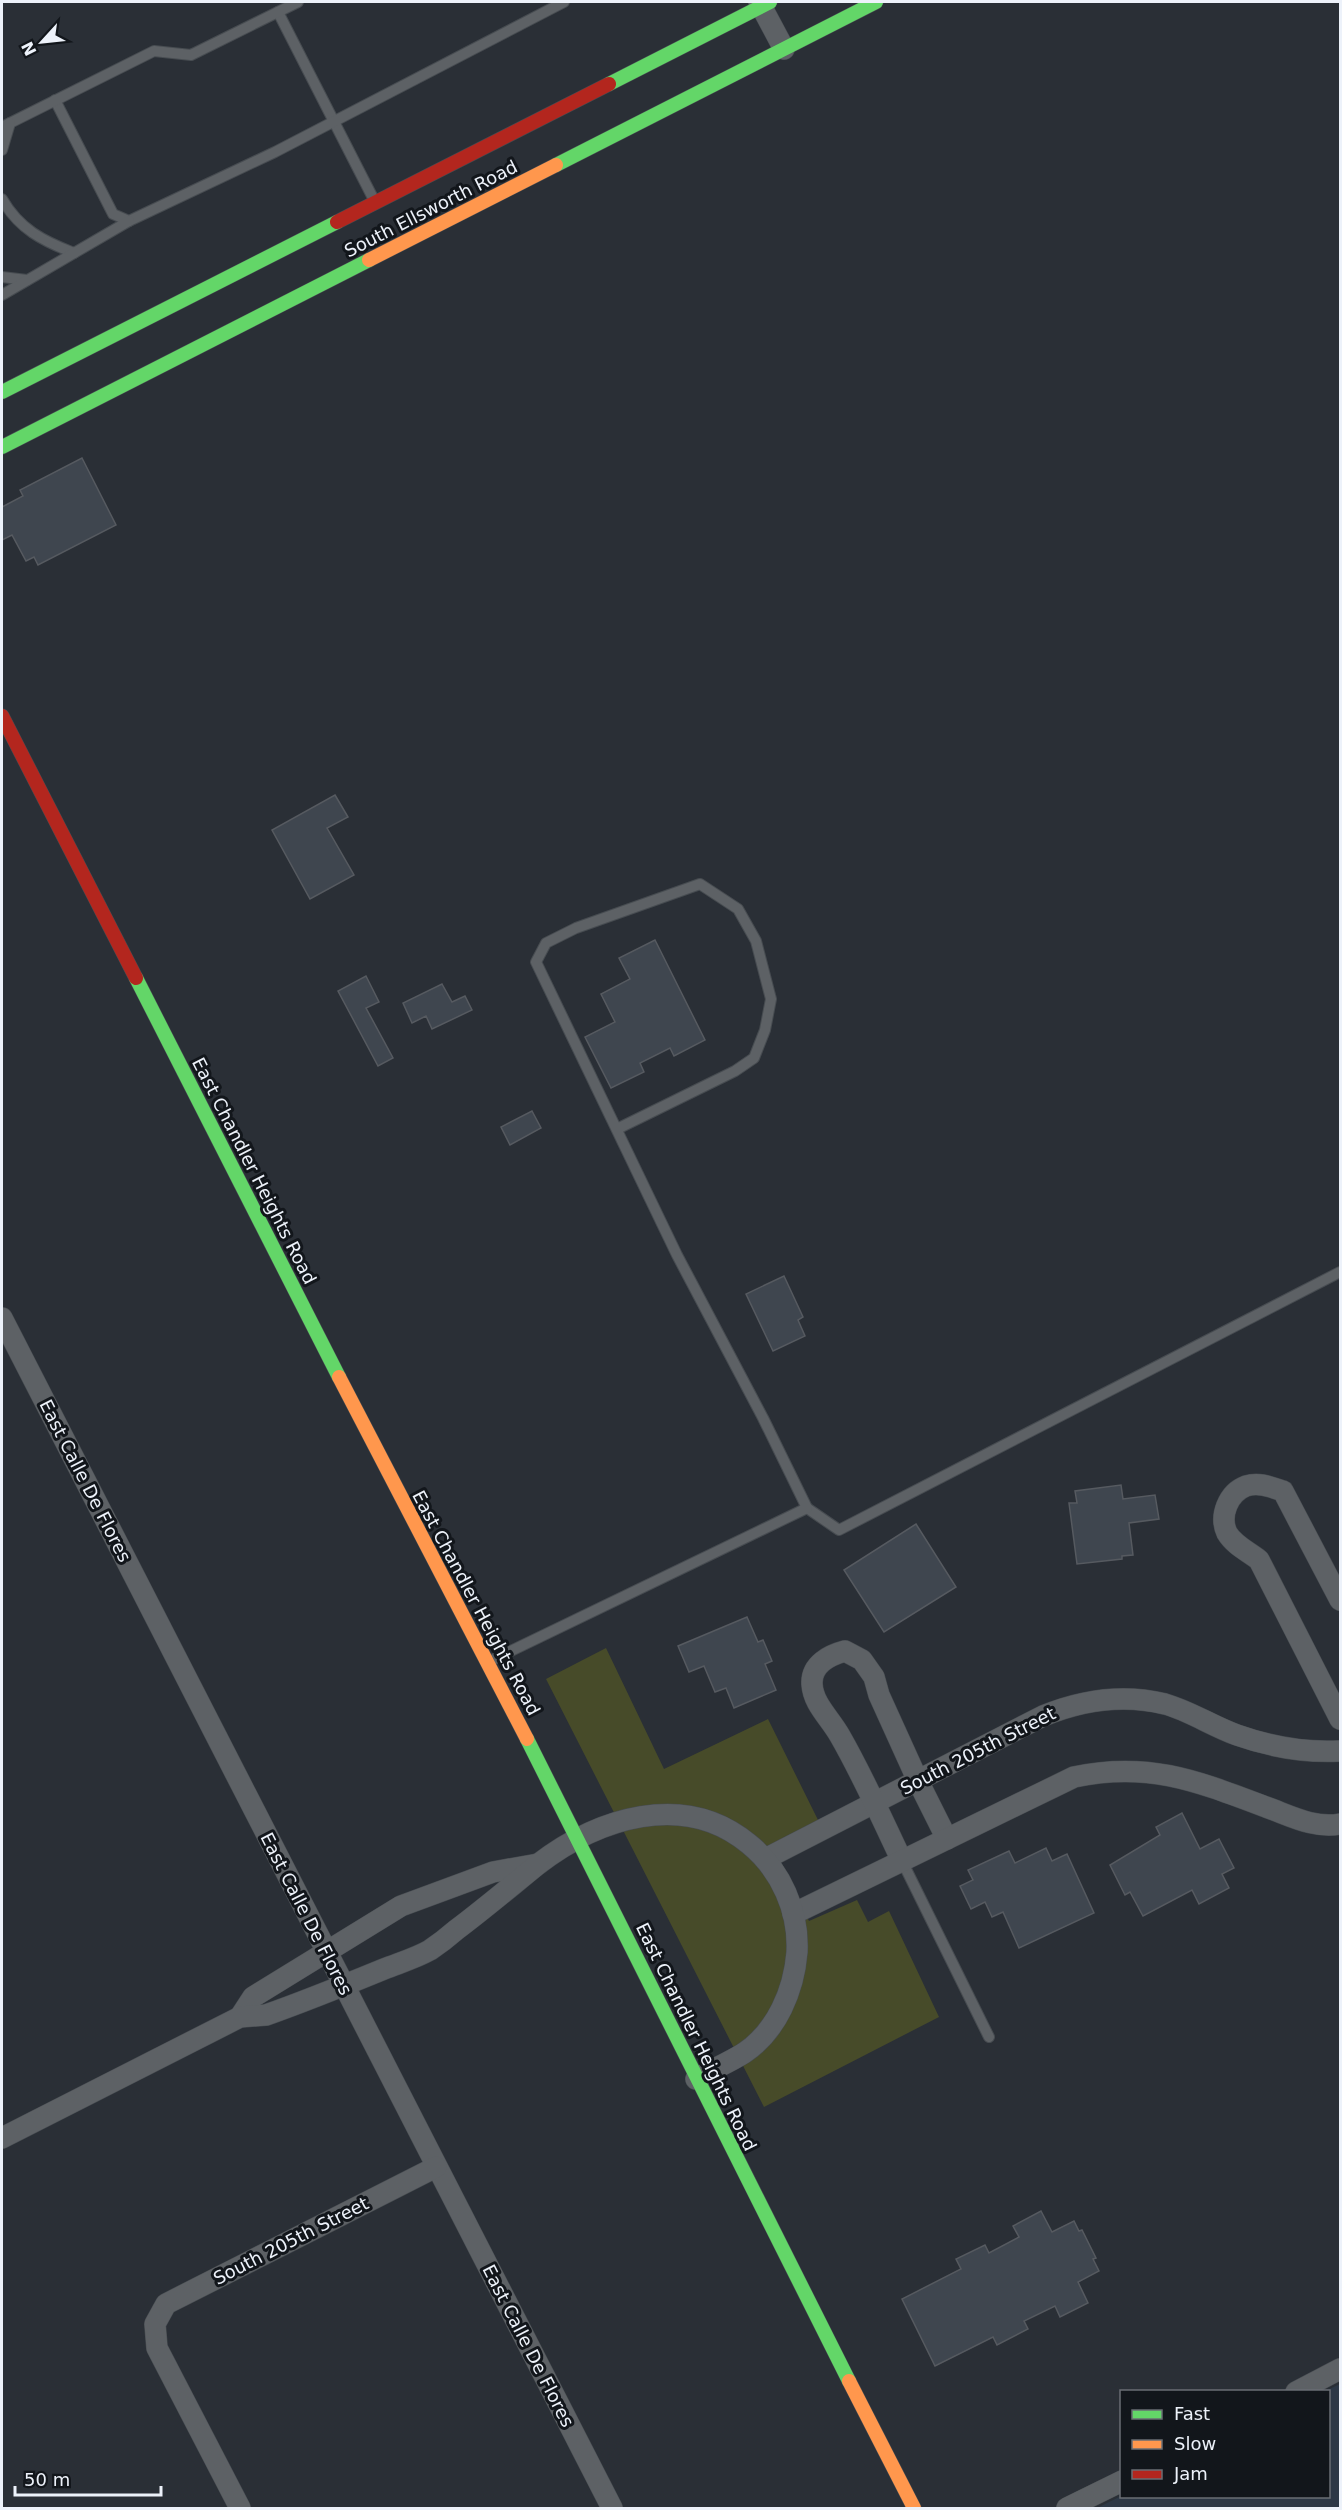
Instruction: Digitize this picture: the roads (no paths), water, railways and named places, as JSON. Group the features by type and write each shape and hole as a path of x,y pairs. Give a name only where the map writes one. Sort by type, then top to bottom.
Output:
{"main road":[{"name":"South Ellsworth Road","path":"2,447 876,2"},
{"name":"South Ellsworth Road","path":"2,392 763,3"},
{"name":"East Chandler Heights Road","path":"2,716 578,1838 696,2079 914,2508"}],"street":[{"path":"763,3 784,49"},
{"name":"East Calle De Flores","path":"2,1318 612,2508"},
{"path":"1341,1600 1282,1491 1264,1484 1245,1487 1228,1501 1224,1513 1227,1532 1236,1544 1259,1560 1341,1719"},
{"path":"902,1861 839,1734 814,1699 812,1681 815,1669 830,1655 845,1651 862,1660 874,1677 879,1695 947,1839"},
{"name":"South 205th Street","path":"765,1860 1043,1716 1090,1701 1138,1700 1165,1704 1236,1735 1285,1749 1341,1751"},
{"path":"793,1914 1074,1777 1115,1771 1155,1771 1186,1778 1293,1819 1316,1824 1341,1824"},
{"path":"2,2138 240,2017 266,2015 431,1949 504,1894 538,1864 578,1838 637,1815 664,1813 693,1816 740,1836 776,1872 793,1914 797,1943 792,1986 773,2023 745,2052 696,2079"},
{"path":"240,2017 253,1997 401,1906 493,1872 538,1864"},
{"name":"South 205th Street","path":"240,2508 157,2348 155,2324 166,2304 436,2167"},
{"path":"1298,2390 1341,2369"},
{"path":"1067,2508 1120,2482"}],"lane":[{"path":"2,150 6,125 55,100 154,51 191,55 298,2"},
{"path":"2,295 129,221 335,121 564,2"},
{"path":"278,12 376,202"},
{"path":"55,100 113,214 129,221"},
{"path":"2,199 11,215 26,230 46,242 74,253"},
{"path":"2,277 27,280"},
{"path":"617,1129 735,1071 754,1058 765,1030 771,999 756,941 738,909 700,884 576,928 546,943 536,962 676,1255 763,1418 807,1508 839,1530 1341,1272"},
{"path":"488,1663 807,1508"},
{"path":"902,1861 989,2037"}]}
